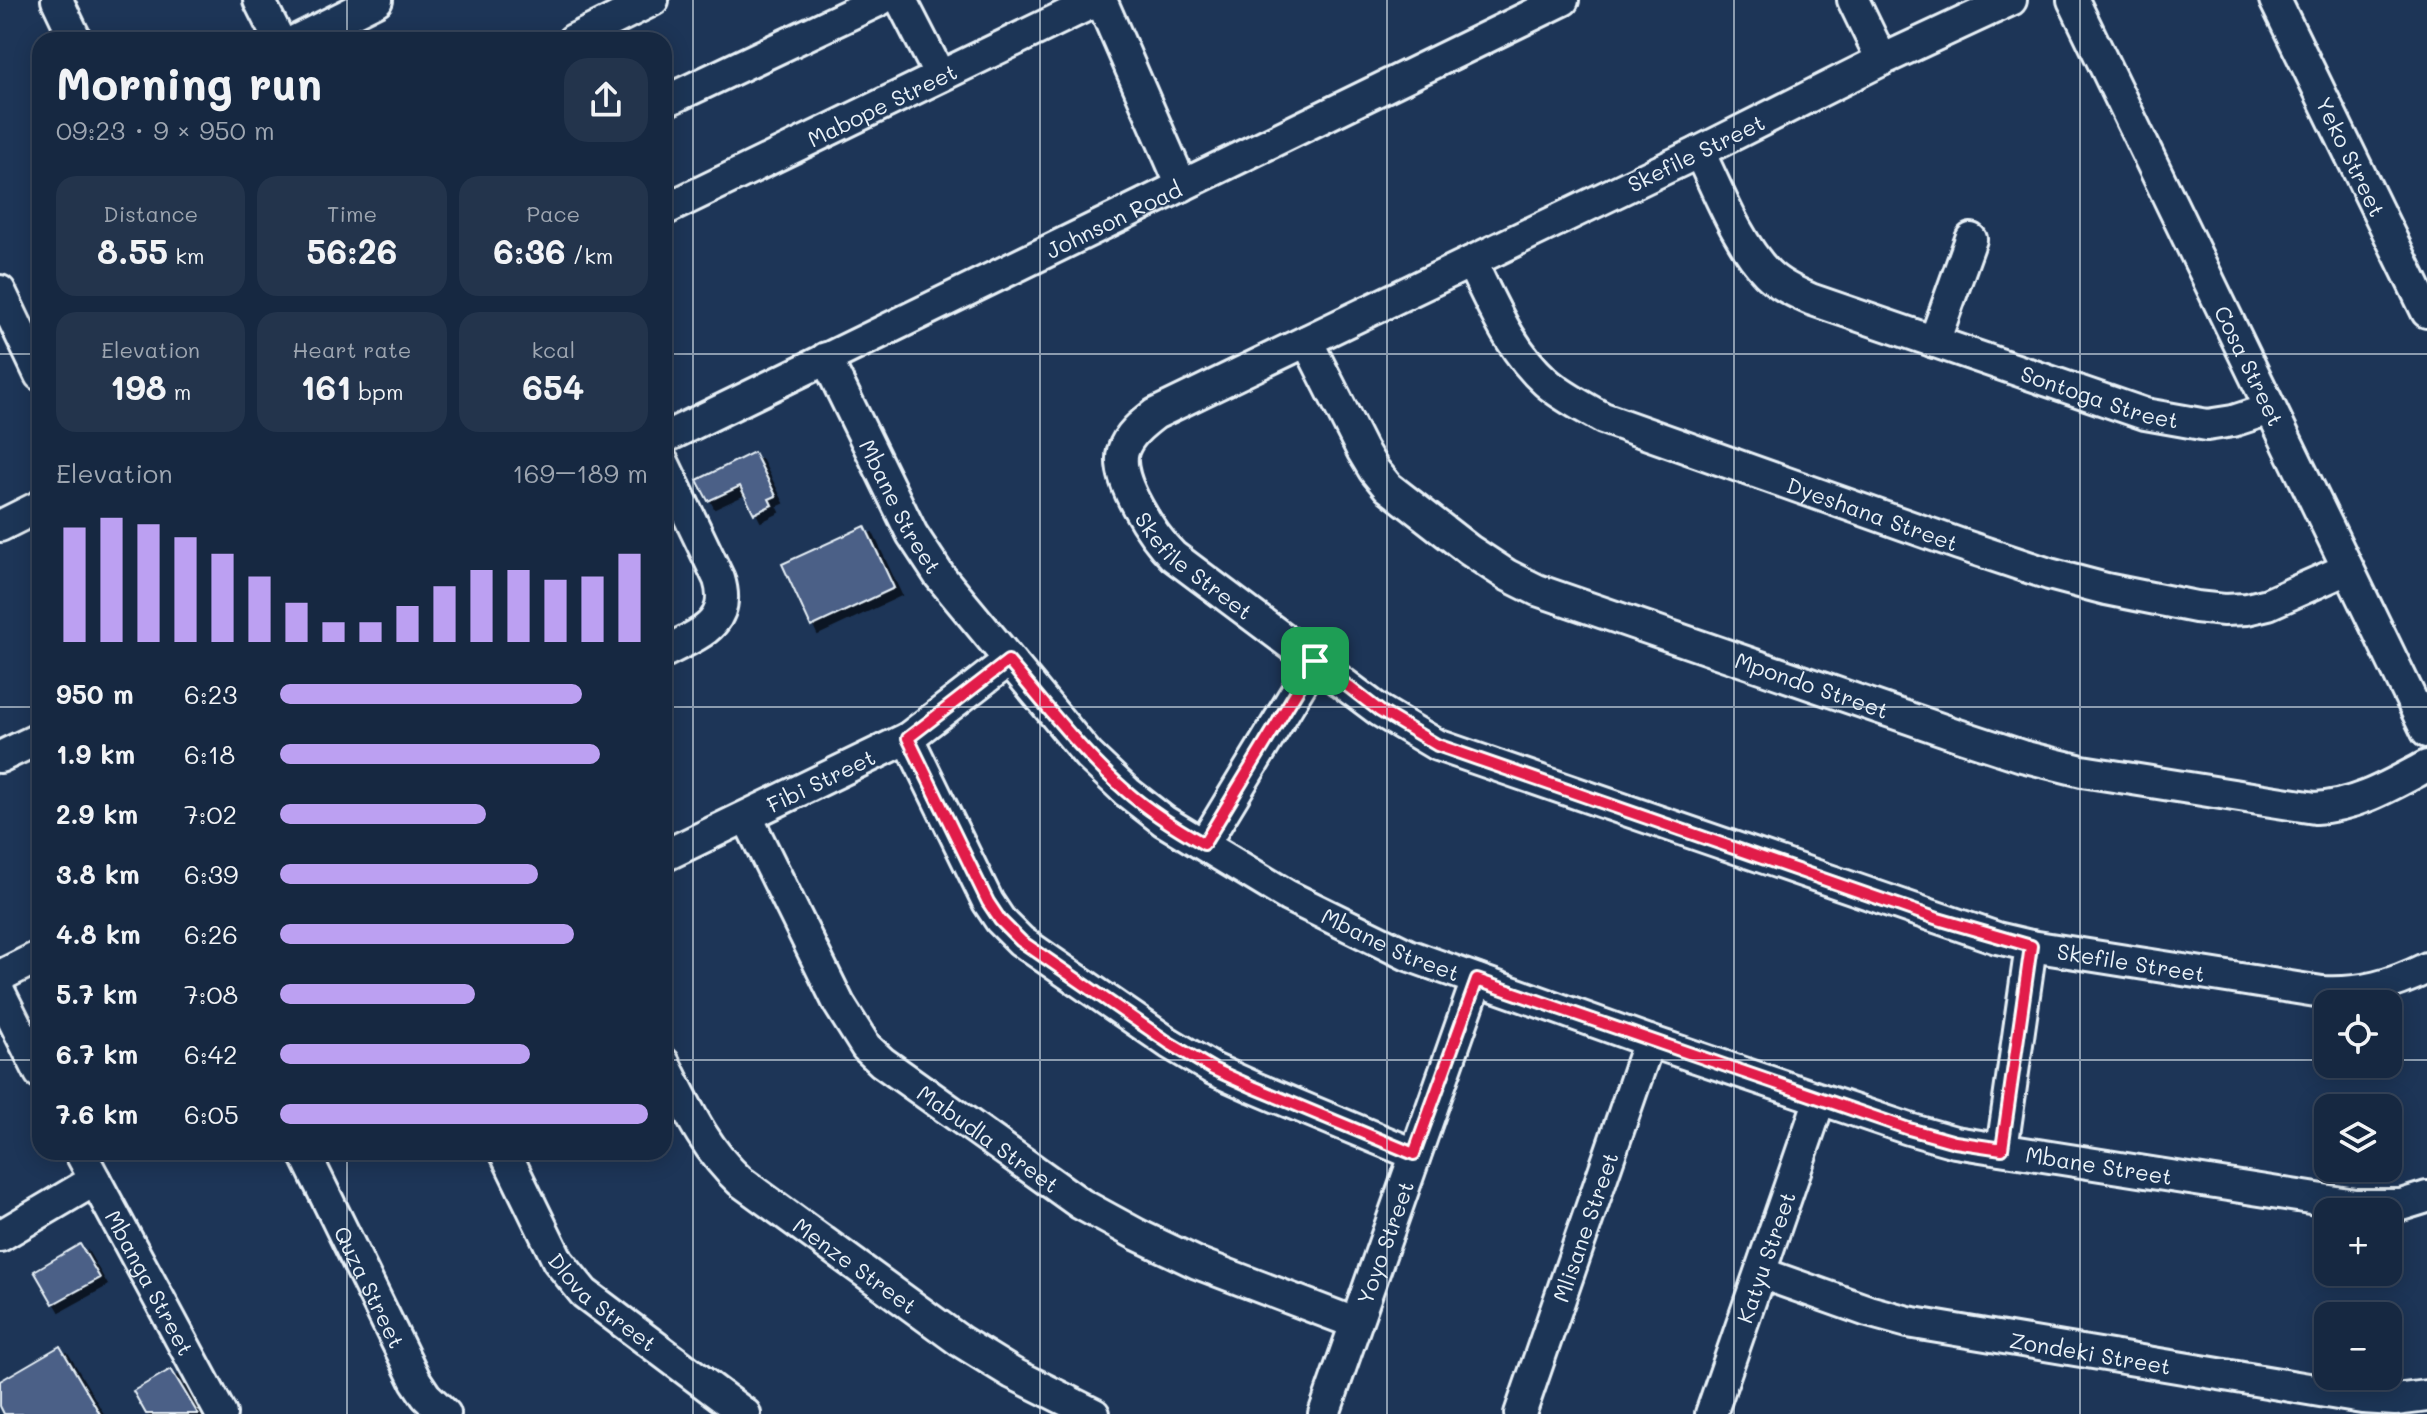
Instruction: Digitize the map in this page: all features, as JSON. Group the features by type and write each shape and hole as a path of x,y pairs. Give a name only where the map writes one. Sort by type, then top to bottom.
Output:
{"street":[{"path":"57,0 72,32"},
{"path":"259,0 275,32"},
{"path":"313,32 377,0"},
{"path":"589,32 653,0"},
{"path":"672,98 880,0"},
{"path":"901,0 940,76"},
{"name":"Johnson Road","path":"672,434 1563,0"},
{"path":"1853,0 1882,60"},
{"name":"Skefile Street","path":"2011,0 1155,414 1129,439 1123,452 1122,467 1148,524 1173,556 1380,711 1437,745 1938,919 2031,946 2322,992 2370,990 2427,968"},
{"name":"Cosa Street","path":"2073,0 2427,732"},
{"name":"Yeko Street","path":"2275,0 2427,312"},
{"path":"1106,2 1182,186"},
{"name":"Mabope Street","path":"672,206 940,76 1106,2"},
{"name":"Sontoga Street","path":"1699,152 1739,233 1768,274 1810,299 2080,394 2157,417 2207,425 2233,421 2270,409"},
{"path":"1934,342 1971,239"},
{"name":"Dyeshana Street","path":"1471,262 1510,339 1527,363 1569,399 1603,418 1930,534 2049,574 2106,589 2224,610 2268,604 2347,569"},
{"path":"0,291 32,358"},
{"name":"Mpondo Street","path":"1307,341 1362,450 1388,487 1469,550 1537,590 1958,735 2082,771 2315,808 2349,803 2379,792 2427,766"},
{"name":"Mbane Street","path":"826,358 912,534 939,575 1088,755 1164,821 1288,896 1408,955 1649,1041 1955,1142 2355,1205 2401,1205 2427,1197"},
{"path":"672,481 724,594 715,622 672,648"},
{"path":"0,526 32,510"},
{"name":"Fibi Street","path":"672,852 908,738 1008,661"},
{"path":"1204,844 1315,661"},
{"path":"908,738 988,902 1000,920 1021,941 1169,1043 1213,1069 1414,1154"},
{"path":"0,757 32,742"},
{"name":"Mabudla Street","path":"747,817 839,1004 866,1047 882,1062 1081,1204 1197,1263 1355,1323"},
{"path":"2002,1149 2031,946"},
{"path":"0,976 32,960"},
{"name":"Yoyo Street","path":"1324,1414 1477,980"},
{"path":"0,993 32,1057"},
{"name":"Mlisane Street","path":"1520,1414 1649,1041"},
{"name":"Menze Street","path":"672,1079 703,1140 719,1162 740,1181 960,1341 1012,1373 1094,1414"},
{"name":"Katyu Street","path":"1711,1414 1820,1099"},
{"name":"Mbanga Street","path":"84,1160 221,1414"},
{"name":"Quza Street","path":"308,1160 416,1381 445,1414"},
{"name":"Dlova Street","path":"509,1160 558,1261 570,1278 598,1304 745,1414"},
{"path":"0,1236 95,1180"},
{"name":"Zondeki Street","path":"1761,1273 1908,1322 2362,1398 2395,1400 2427,1396"}],"building":[{"path":"754,452 776,496 769,499 772,505 754,514 740,486 708,501 697,480"},
{"path":"865,526 894,588 811,627 782,564"},
{"path":"80,1244 100,1278 53,1304 34,1271"},
{"path":"60,1346 100,1414 4,1414 0,1406 0,1381"},
{"path":"171,1369 198,1414 146,1414 133,1391"}],"route":[{"path":"1008,661 1088,755 1127,792 1164,821 1204,844 1315,661 1380,711 1437,745 1938,919 2031,946 2002,1149 1955,1142 1909,1129 1477,980 1414,1154 1213,1069 1169,1043 1021,941 1000,920 988,902 908,738 1008,661"}]}
